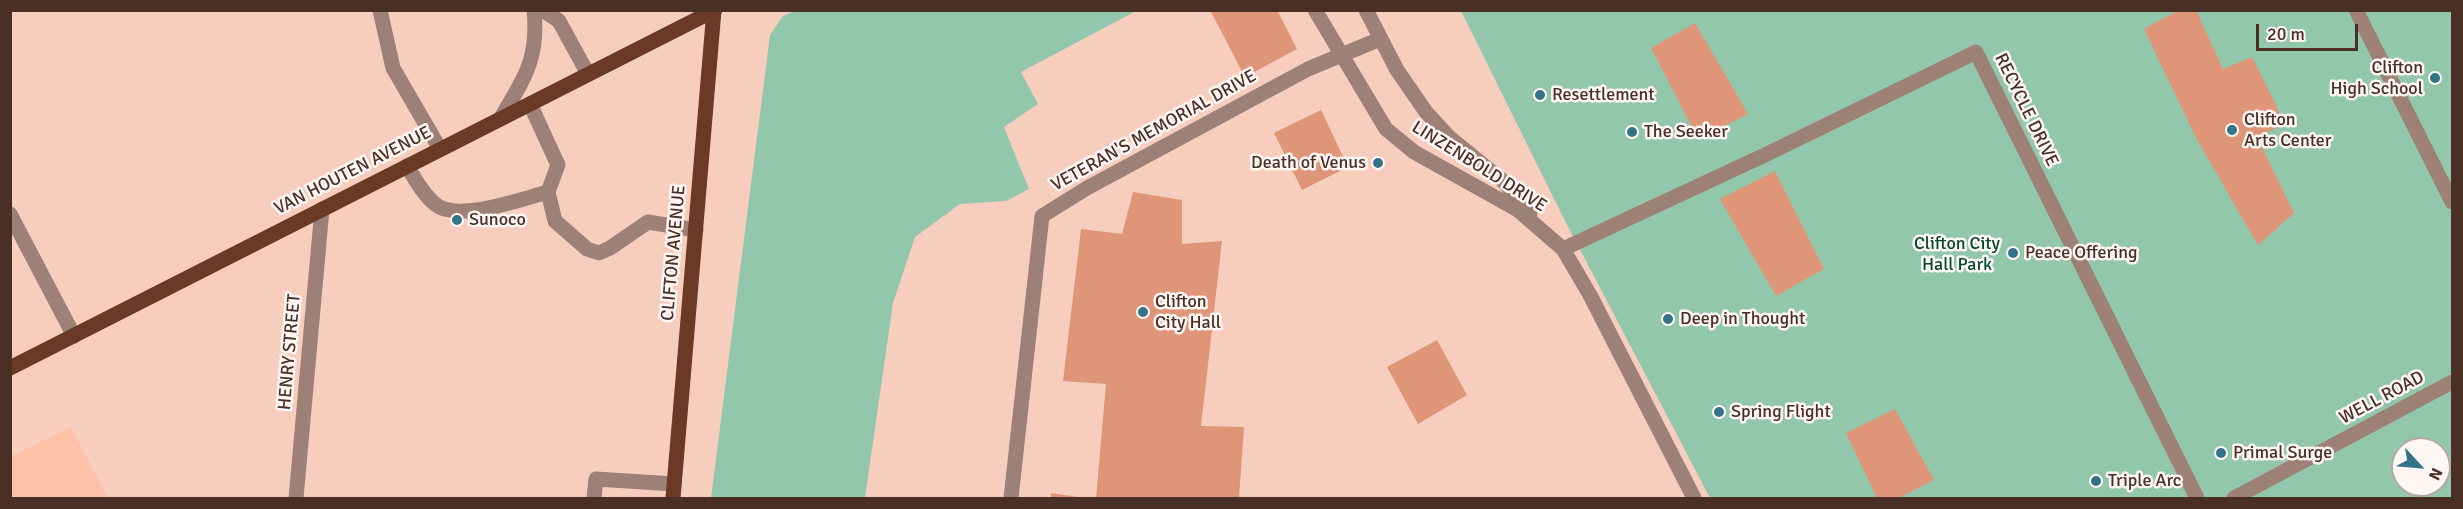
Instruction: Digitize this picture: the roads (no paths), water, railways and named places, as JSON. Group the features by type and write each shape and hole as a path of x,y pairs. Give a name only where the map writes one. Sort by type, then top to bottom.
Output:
{"main road":[{"name":"VAN HOUTEN AVENUE","path":"10,368 714,11"},
{"name":"CLIFTON AVENUE","path":"674,491 714,11"}],"street":[{"path":"380,10 393,68 440,149"},
{"path":"500,119 525,76 536,44 534,10"},
{"path":"543,10 559,21 588,74"},
{"name":"LINZENBOLD DRIVE","path":"1315,10 1386,129 1414,152 1518,210 1563,249 1590,295 1694,498"},
{"name":"LINZENBOLD DRIVE","path":"1366,10 1397,70 1426,112 1449,137 1503,181 1547,234"},
{"path":"2356,10 2452,202"},
{"name":"VETERAN'S MEMORIAL DRIVE","path":"1011,498 1042,216 1087,188 1308,69 1380,39"},
{"name":"RECYCLE DRIVE","path":"1563,249 1767,154 1976,52 2197,498"},
{"path":"530,104 558,165 548,192 555,221 587,249 599,253 648,222 696,230"},
{"path":"407,166 423,192 436,206 449,211 466,212 548,192"},
{"name":"HENRY STREET","path":"296,498 322,209"},
{"path":"10,214 74,336"},
{"name":"WELL ROAD","path":"2234,498 2452,382"},
{"path":"594,498 596,479 674,491"}],"place":[{"name":"Clifton High School","path":"2435,78"},
{"name":"Resettlement","path":"1540,95"},
{"name":"Clifton Arts Center","path":"2232,130"},
{"name":"The Seeker","path":"1632,132"},
{"name":"Death of Venus","path":"1378,163"},
{"name":"Sunoco","path":"457,220"},
{"name":"Peace Offering","path":"2013,253"},
{"name":"Clifton City Hall","path":"1143,312"},
{"name":"Deep in Thought","path":"1668,319"},
{"name":"Spring Flight","path":"1719,412"},
{"name":"Primal Surge","path":"2221,453"},
{"name":"Triple Arc","path":"2096,481"}],"park label":[{"name":"Clifton City Hall Park","path":"1957,254"}]}
